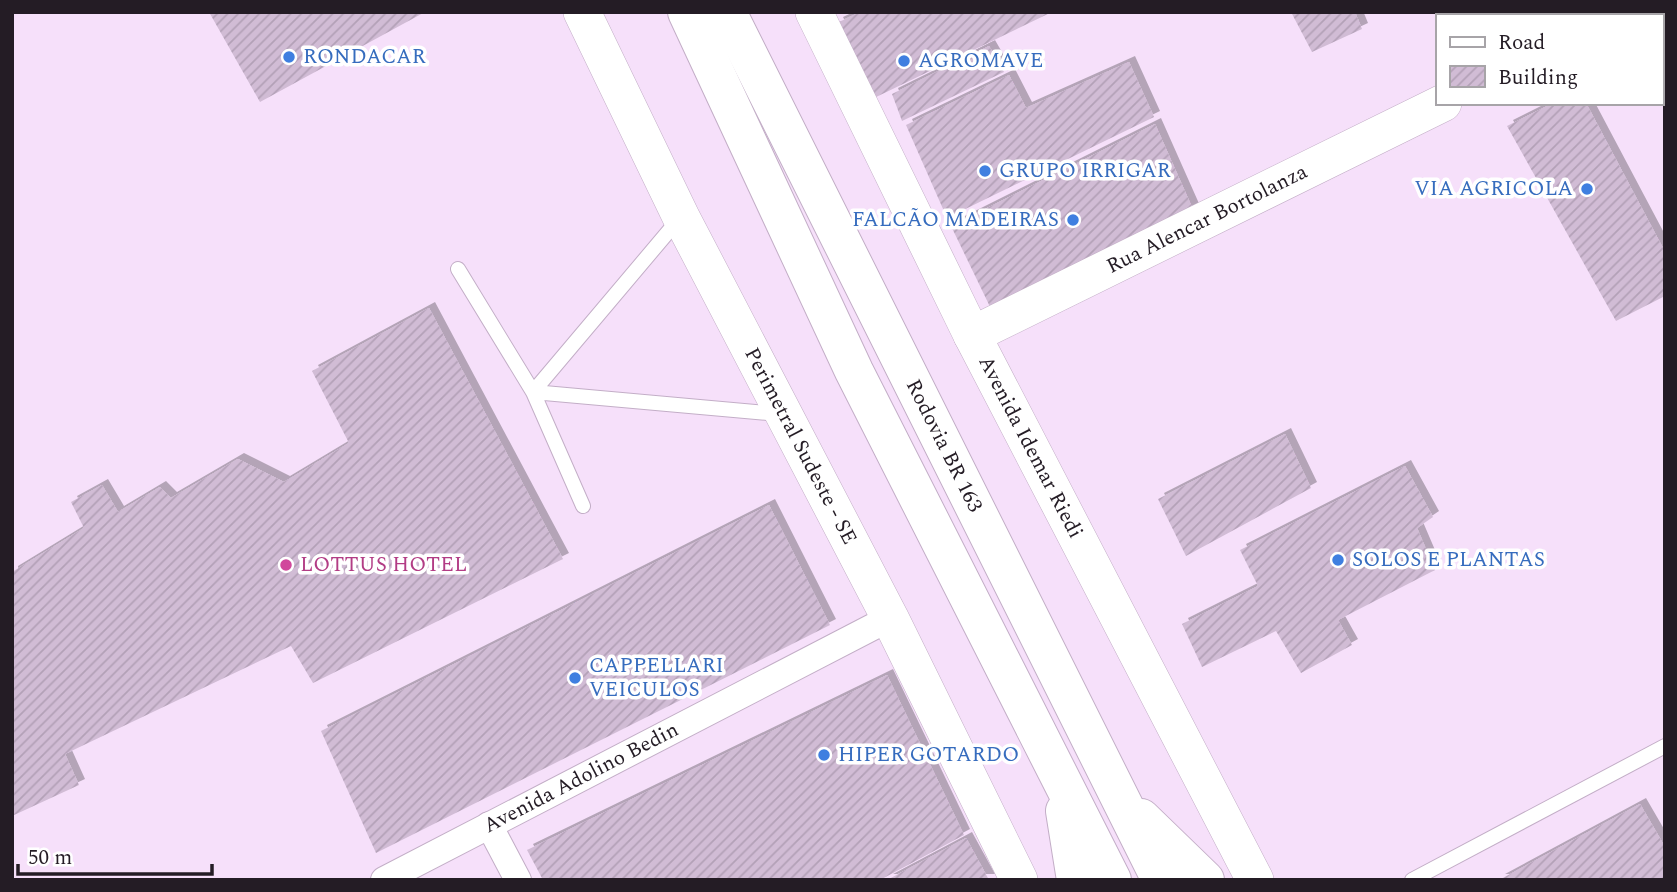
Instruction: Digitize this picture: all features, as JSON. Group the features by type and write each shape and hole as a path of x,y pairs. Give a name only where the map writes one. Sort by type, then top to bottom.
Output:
{"highway":[{"path":"687,12 855,372 1112,880"},
{"name":"Rodovia BR 163","path":"727,12 1161,880"},
{"path":"1059,771 1076,880"},
{"path":"1122,799 1205,880"}],"street":[{"name":"Perimetral Sudeste - SE","path":"582,12 681,217 890,618 1019,880"},
{"name":"Avenida Idemar Riedi","path":"814,12 972,335 1255,880"},
{"name":"Rua Alencar Bortolanza","path":"972,335 1439,105"},
{"name":"Avenida Adolino Bedin","path":"384,880 890,618"},
{"path":"489,825 518,880"}],"lane":[{"path":"533,392 681,217"},
{"path":"458,269 533,392 583,506"},
{"path":"533,392 785,415"},
{"path":"1412,880 1665,746"}],"building":[{"name":"RONDACAR","path":"209,12 425,12 260,102"},
{"name":"AGROMAVE","path":"860,12 1052,12 874,98 837,23"},
{"path":"1291,12 1355,12 1362,29 1312,52"},
{"path":"989,46 1004,72 902,121 892,94"},
{"name":"GRUPO IRRIGAR","path":"1129,62 1154,117 947,218 906,125 1009,75 1026,108"},
{"name":"VIA AGRICOLA","path":"1549,105 1587,105 1665,252 1665,296 1616,321 1507,126"},
{"name":"FALCÃO MADEIRAS","path":"1155,124 1195,214 993,313 951,226"},
{"name":"LOTTUS HOTEL","path":"429,308 563,559 313,683 291,646 65,754 79,785 12,816 12,572 84,528 71,502 102,485 118,512 160,487 171,498 238,459 284,482 349,443 312,371"},
{"path":"1285,434 1311,488 1186,556 1158,499"},
{"name":"SOLOS E PLANTAS","path":"1405,466 1433,517 1417,528 1435,570 1338,620 1352,645 1301,673 1276,631 1202,667 1182,624 1258,586 1240,550"},
{"name":"CAPPELLARI VEICULOS","path":"769,505 830,625 376,853 321,731"},
{"name":"HIPER GOTARDO","path":"887,675 964,835 880,880 543,880 527,850"},
{"path":"1640,804 1665,847 1665,880 1499,880"},
{"path":"966,838 989,880 887,880"}],"place":[{"name":"RONDACAR","path":"289,57"},
{"name":"AGROMAVE","path":"904,61"},
{"name":"GRUPO IRRIGAR","path":"985,171"},
{"name":"VIA AGRICOLA","path":"1587,189"},
{"name":"FALCÃO MADEIRAS","path":"1073,220"},
{"name":"SOLOS E PLANTAS","path":"1338,560"},
{"name":"LOTTUS HOTEL","path":"286,565"},
{"name":"CAPPELLARI VEICULOS","path":"575,678"},
{"name":"HIPER GOTARDO","path":"824,755"}]}
